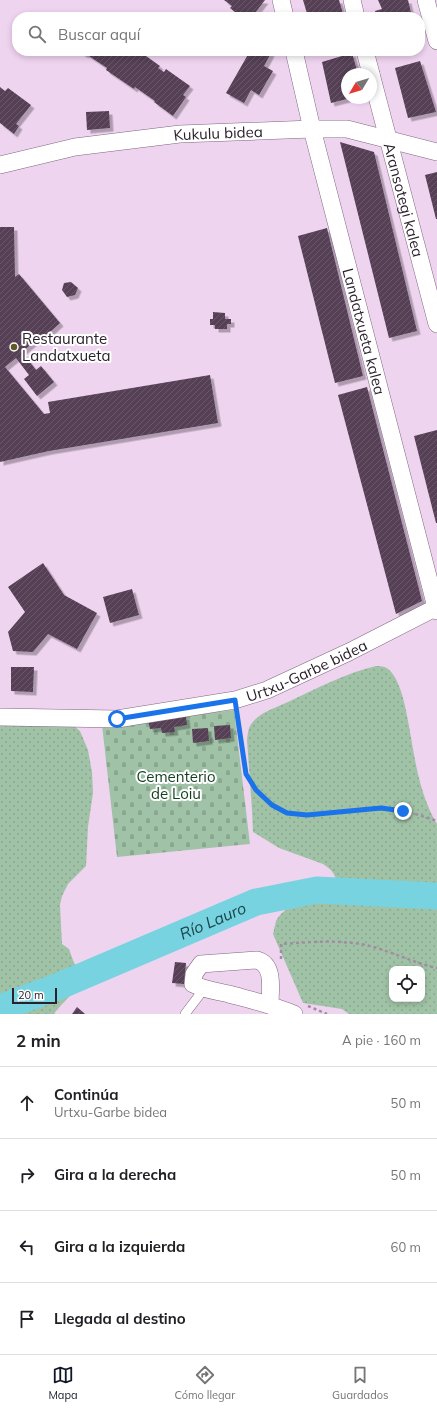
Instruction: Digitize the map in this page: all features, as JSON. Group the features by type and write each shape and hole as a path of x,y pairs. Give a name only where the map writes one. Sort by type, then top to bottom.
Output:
{"street":[{"path":"281,0 284,12"},
{"path":"352,0 355,12"},
{"path":"426,0 437,41"},
{"name":"Landatxueta kalea","path":"295,56 312,129 437,609"},
{"name":"Aransotegi kalea","path":"366,56 369,68"},
{"name":"Aransotegi kalea","path":"377,97 437,324"},
{"name":"Kukulu bidea","path":"0,165 75,146 180,134 312,129 347,129 437,152"},
{"name":"Urtxu-Garbe bidea","path":"0,717 117,719 235,700 267,690 335,659 437,609"},
{"path":"270,1004 269,968 257,960 201,964 194,974 193,984 204,989 270,1004 300,1009"}],"lane":[{"path":"185,1014 204,989"}],"path":[{"path":"235,700 246,774 256,790 272,805 287,813 307,815 381,808 420,815 437,822"},
{"path":"281,966 281,944 337,942 369,946 437,968"},
{"path":"300,1009 327,1014"}],"green space":[{"path":"376,666 381,666 389,669 395,678 401,691 405,706 422,789 437,824 437,1014 349,1014 342,1009 303,1003 273,934 276,921 281,914 289,908 323,897 330,893 336,886 336,879 329,868 323,864 279,848 253,832 247,740 249,729 255,719 270,710 332,681"},
{"name":"Cementerio de Loiu","path":"234,710 250,844 117,857 102,725"},
{"path":"0,711 72,724 80,731 88,750 92,772 93,793 88,827 86,866 68,884 62,896 60,905 62,944 69,949 74,963 84,972 76,989 54,1014 0,1014"}],"building":[{"path":"224,0 265,0 256,12 235,12 230,8 232,6"},
{"path":"303,0 339,0 343,12 307,12"},
{"path":"378,0 408,0 411,12 375,12 382,9"},
{"path":"89,56 146,56 160,66 158,68 164,72 166,69 190,86 183,95 186,97 173,116 135,87 134,89 106,70 107,68"},
{"path":"247,56 269,56 264,66 273,71 259,95 251,90 244,103 226,93"},
{"path":"342,56 353,56 356,68 341,68 341,100 331,103 322,62"},
{"path":"420,61 436,112 408,118 395,68"},
{"path":"0,87 5,91 8,88 31,105 16,124 19,126 14,134 0,123"},
{"path":"109,111 110,128 87,130 86,112"},
{"path":"340,142 374,152 417,331 389,338"},
{"path":"437,172 437,219 436,219 425,175"},
{"name":"Restaurante Landatxueta","path":"0,227 14,227 15,277 19,274 60,323 38,343 36,340 22,352 36,370 41,366 54,382 37,396 24,379 29,375 16,358 5,367 44,414 50,413 48,402 210,375 218,423 49,451 0,462"},
{"path":"327,228 363,376 335,383 298,236"},
{"path":"71,282 78,288 75,295 67,297 62,290 64,283"},
{"path":"213,312 225,313 225,319 231,319 231,324 227,324 227,329 215,329 215,325 210,325 210,319 213,319"},
{"path":"367,387 422,601 396,614 338,395"},
{"path":"437,430 437,523 436,523 414,436"},
{"path":"43,563 64,595 97,613 77,649 48,634 33,652 13,651 8,632 25,612 8,587"},
{"path":"132,589 139,615 110,623 103,597"},
{"path":"11,667 34,667 33,692 11,691"},
{"path":"186,716 187,725 174,727 175,732 162,733 161,728 150,729 148,720"},
{"path":"230,725 231,738 215,740 214,726"},
{"path":"208,728 209,741 193,743 192,729"},
{"path":"175,962 186,963 184,984 172,983"},
{"path":"77,1007 85,1014 72,1014"}],"waterway":[{"name":"Río Lauro","path":"0,1008 57,987 256,902 317,890 437,896"}],"place":[{"name":"Restaurante Landatxueta","path":"14,347"}],"route":[{"path":"117,719 235,700 246,774 256,790 272,805 287,813 307,815 381,808 403,811"}]}
